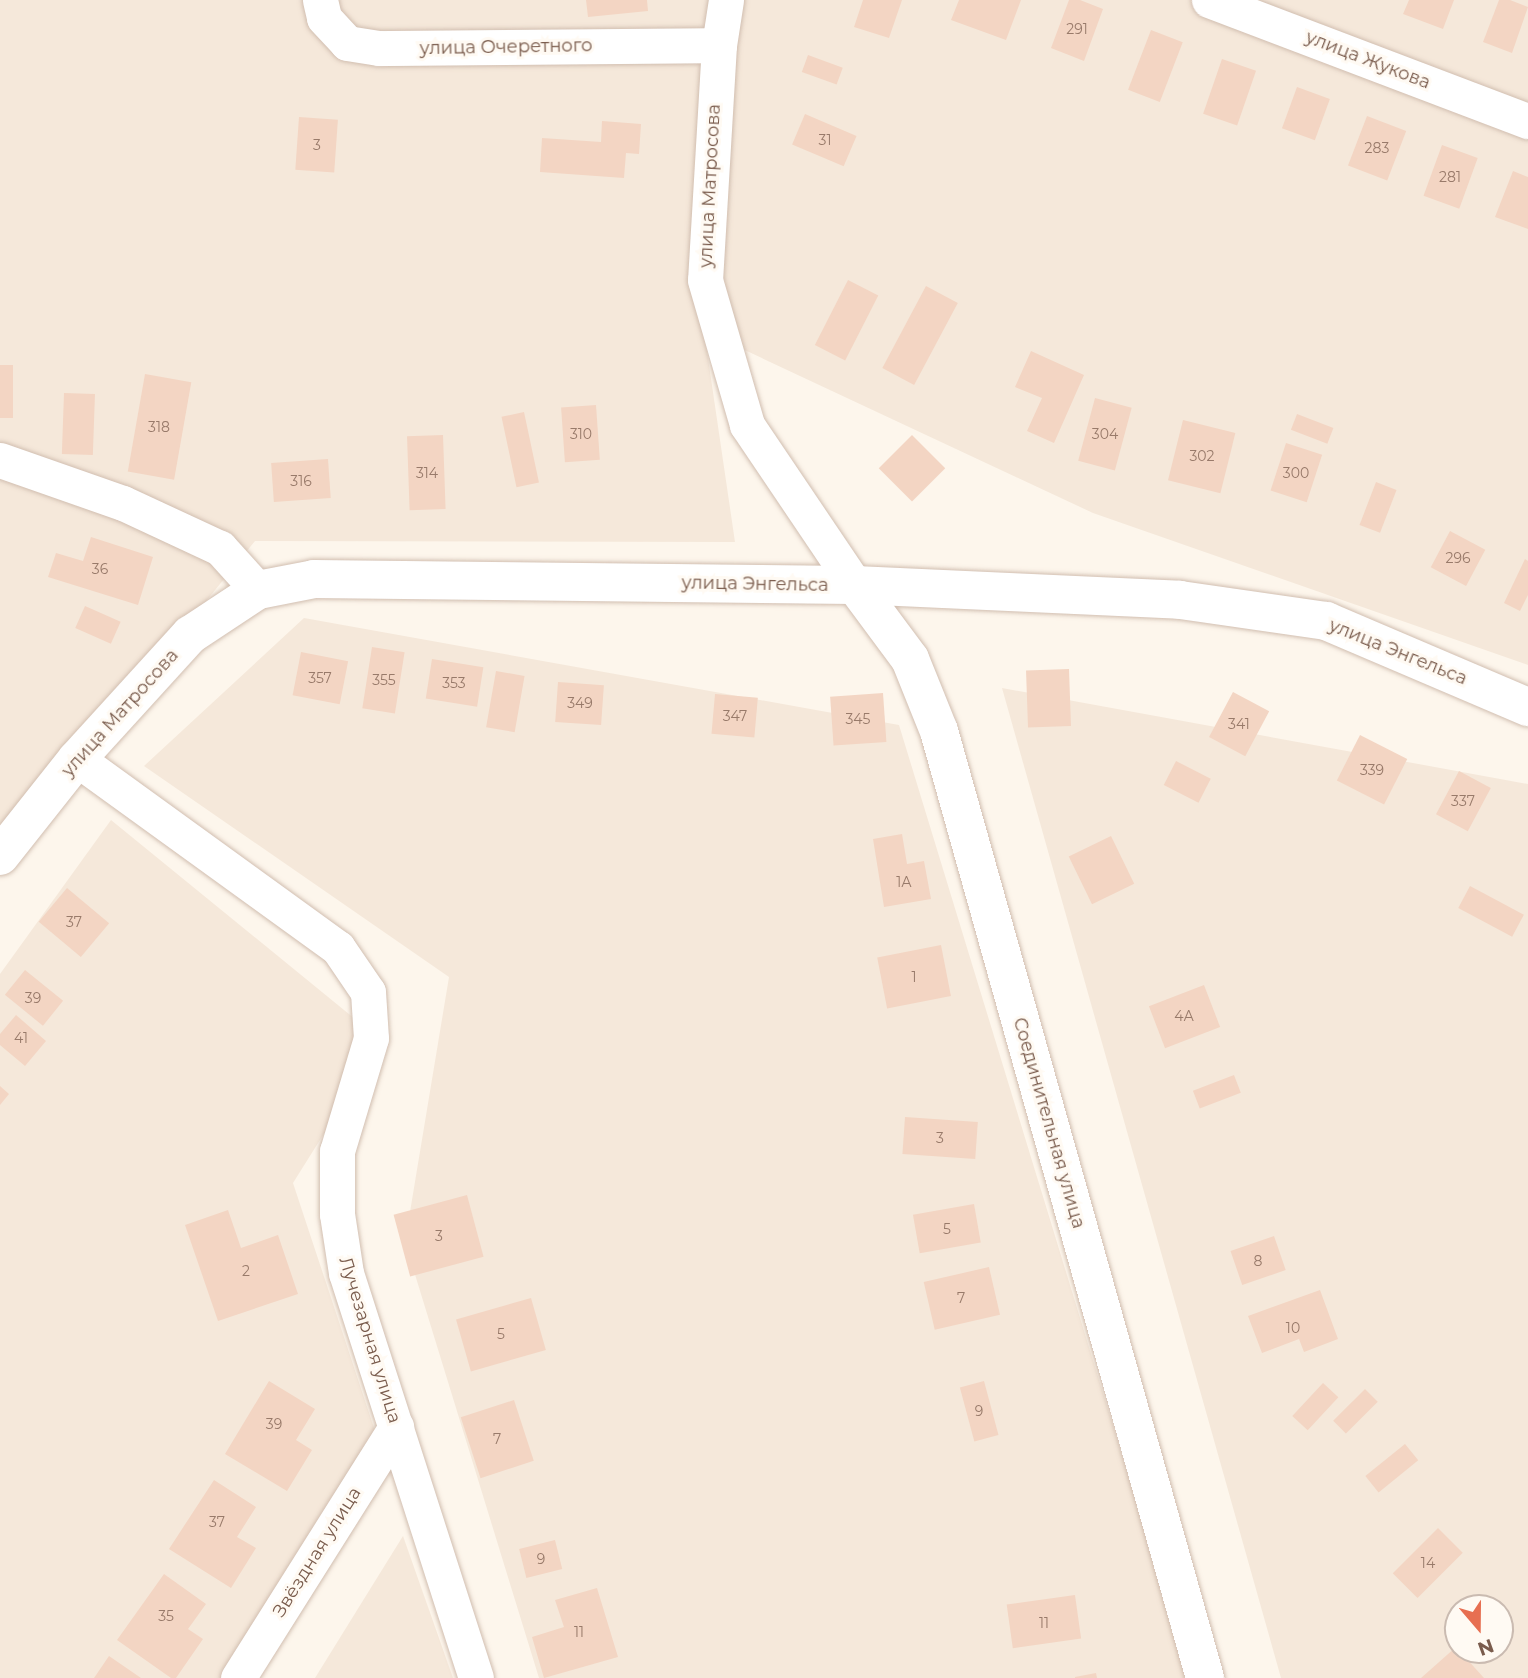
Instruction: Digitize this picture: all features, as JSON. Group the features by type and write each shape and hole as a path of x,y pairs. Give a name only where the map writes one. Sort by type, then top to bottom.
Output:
{"street":[{"name":"улица Очеретного","path":"320,0 324,19 347,43 379,48 719,45"},
{"name":"улица Матросова","path":"726,0 719,45 705,280 747,425 855,584"},
{"name":"улица Жукова","path":"1209,0 1528,121"},
{"path":"0,460 123,503 220,548 258,590"},
{"name":"улица Энгельса","path":"258,590 314,579 855,584 1180,600 1326,621 1528,707"},
{"name":"Соединительная улица","path":"855,584 910,659 939,731 1205,1678"},
{"name":"улица Матросова","path":"0,856 77,760 190,635 258,590"},
{"name":"Лучезарная улица","path":"77,760 338,948 368,992 371,1038 337,1151 337,1214 346,1273 476,1678"},
{"name":"Звёздная улица","path":"238,1678 396,1426"}],"shaded area":[{"path":"0,0 1528,0 1528,665 1093,513 704,331 735,542 255,541 0,854"},
{"path":"304,618 899,725 1190,1678 539,1678 405,1242 449,977 144,766"},
{"path":"1002,688 1528,784 1528,1678 1281,1678"},
{"path":"111,820 382,1041 293,1183 384,1458 250,1678 0,1678 0,974"},
{"path":"403,1536 453,1678 315,1678"}],"building":[{"path":"586,0 647,0 648,11 588,17"},
{"path":"863,0 902,0 889,38 854,27"},
{"path":"959,0 1021,0 1006,40 951,20"},
{"path":"1069,0 1080,0 1103,9 1084,61 1051,48"},
{"path":"1409,0 1454,0 1443,29 1403,14"},
{"path":"1499,0 1510,0 1528,7 1512,53 1483,42"},
{"path":"1151,30 1183,42 1160,102 1128,90"},
{"path":"808,55 843,68 837,85 802,72"},
{"path":"1222,59 1256,71 1237,126 1203,114"},
{"path":"1297,87 1330,99 1315,140 1282,128"},
{"path":"805,114 857,136 844,166 792,144"},
{"path":"1367,116 1406,131 1387,181 1348,165"},
{"path":"299,117 338,120 334,173 295,170"},
{"path":"602,121 641,124 639,154 626,153 624,178 540,172 542,138 601,142"},
{"path":"1442,145 1478,158 1459,209 1424,196"},
{"path":"1513,171 1528,177 1528,229 1495,217"},
{"path":"848,280 878,295 845,360 815,345"},
{"path":"926,286 958,303 914,385 882,368"},
{"path":"1031,351 1084,375 1054,443 1027,431 1042,398 1015,387"},
{"path":"0,365 13,365 13,418 0,418"},
{"path":"145,374 191,382 174,480 128,471"},
{"path":"64,393 95,394 93,455 62,454"},
{"path":"1095,398 1132,408 1115,471 1078,461"},
{"path":"596,405 600,460 565,462 561,407"},
{"path":"524,412 539,482 516,487 502,417"},
{"path":"1297,414 1333,428 1327,444 1291,430"},
{"path":"1183,420 1235,433 1220,493 1168,480"},
{"path":"443,435 446,509 410,510 407,436"},
{"path":"912,435 945,468 912,501 879,468"},
{"path":"1286,443 1322,455 1307,502 1271,491"},
{"path":"328,459 331,498 274,502 271,463"},
{"path":"1376,482 1397,490 1380,533 1360,525"},
{"path":"1450,531 1485,550 1466,586 1431,567"},
{"path":"91,537 153,557 138,605 48,577 56,553 83,561"},
{"path":"1525,559 1528,561 1528,595 1520,611 1504,603"},
{"path":"85,606 121,622 111,644 75,628"},
{"path":"372,647 405,652 395,713 362,708"},
{"path":"301,652 348,661 340,704 293,695"},
{"path":"432,659 483,667 477,707 426,699"},
{"path":"1069,669 1071,726 1028,727 1026,671"},
{"path":"496,671 525,676 515,732 486,727"},
{"path":"558,682 604,685 601,725 555,722"},
{"path":"1233,692 1269,711 1245,756 1209,737"},
{"path":"883,693 886,742 834,746 830,697"},
{"path":"715,694 758,698 754,738 712,734"},
{"path":"1360,735 1407,759 1384,805 1337,780"},
{"path":"1176,761 1211,779 1198,803 1164,785"},
{"path":"1459,771 1491,788 1468,831 1436,814"},
{"path":"902,834 907,864 924,861 931,899 884,907 873,839"},
{"path":"1111,836 1134,884 1092,904 1069,857"},
{"path":"1470,886 1524,915 1512,937 1458,908"},
{"path":"67,888 109,923 81,957 39,922"},
{"path":"941,945 951,996 887,1008 877,957"},
{"path":"25,970 63,1001 43,1026 5,995"},
{"path":"1204,985 1220,1027 1165,1048 1149,1006"},
{"path":"16,1015 46,1041 25,1066 0,1045 0,1034"},
{"path":"1234,1075 1241,1093 1200,1109 1193,1091"},
{"path":"0,1086 9,1094 0,1105"},
{"path":"905,1117 978,1122 975,1159 902,1154"},
{"path":"467,1195 484,1257 410,1276 394,1215"},
{"path":"974,1204 981,1242 920,1253 913,1215"},
{"path":"228,1210 241,1248 278,1235 298,1294 218,1321 185,1225"},
{"path":"1274,1236 1286,1270 1242,1285 1231,1251"},
{"path":"989,1267 1000,1315 935,1330 924,1282"},
{"path":"1320,1290 1338,1339 1304,1352 1299,1339 1262,1353 1248,1316"},
{"path":"531,1298 546,1350 471,1371 456,1319"},
{"path":"269,1381 315,1409 296,1440 312,1450 287,1491 225,1454"},
{"path":"984,1381 998,1435 974,1442 960,1387"},
{"path":"1323,1383 1338,1397 1308,1430 1292,1416"},
{"path":"1365,1389 1378,1402 1346,1434 1333,1421"},
{"path":"514,1400 534,1461 481,1478 461,1417"},
{"path":"1405,1444 1418,1460 1379,1492 1365,1476"},
{"path":"214,1480 256,1507 237,1537 256,1548 231,1588 169,1549"},
{"path":"1438,1528 1463,1553 1417,1598 1393,1573"},
{"path":"555,1540 562,1569 526,1578 519,1549"},
{"path":"164,1574 206,1604 188,1629 203,1639 176,1678 171,1678 117,1640"},
{"path":"597,1588 618,1657 544,1678 532,1637 564,1627 555,1600"},
{"path":"1075,1595 1081,1639 1013,1648 1007,1605"},
{"path":"109,1656 141,1678 94,1678"},
{"path":"1444,1658 1444,1664 1471,1664 1484,1678 1421,1678"},
{"path":"1096,1673 1097,1678 1075,1678 1075,1677"}]}
